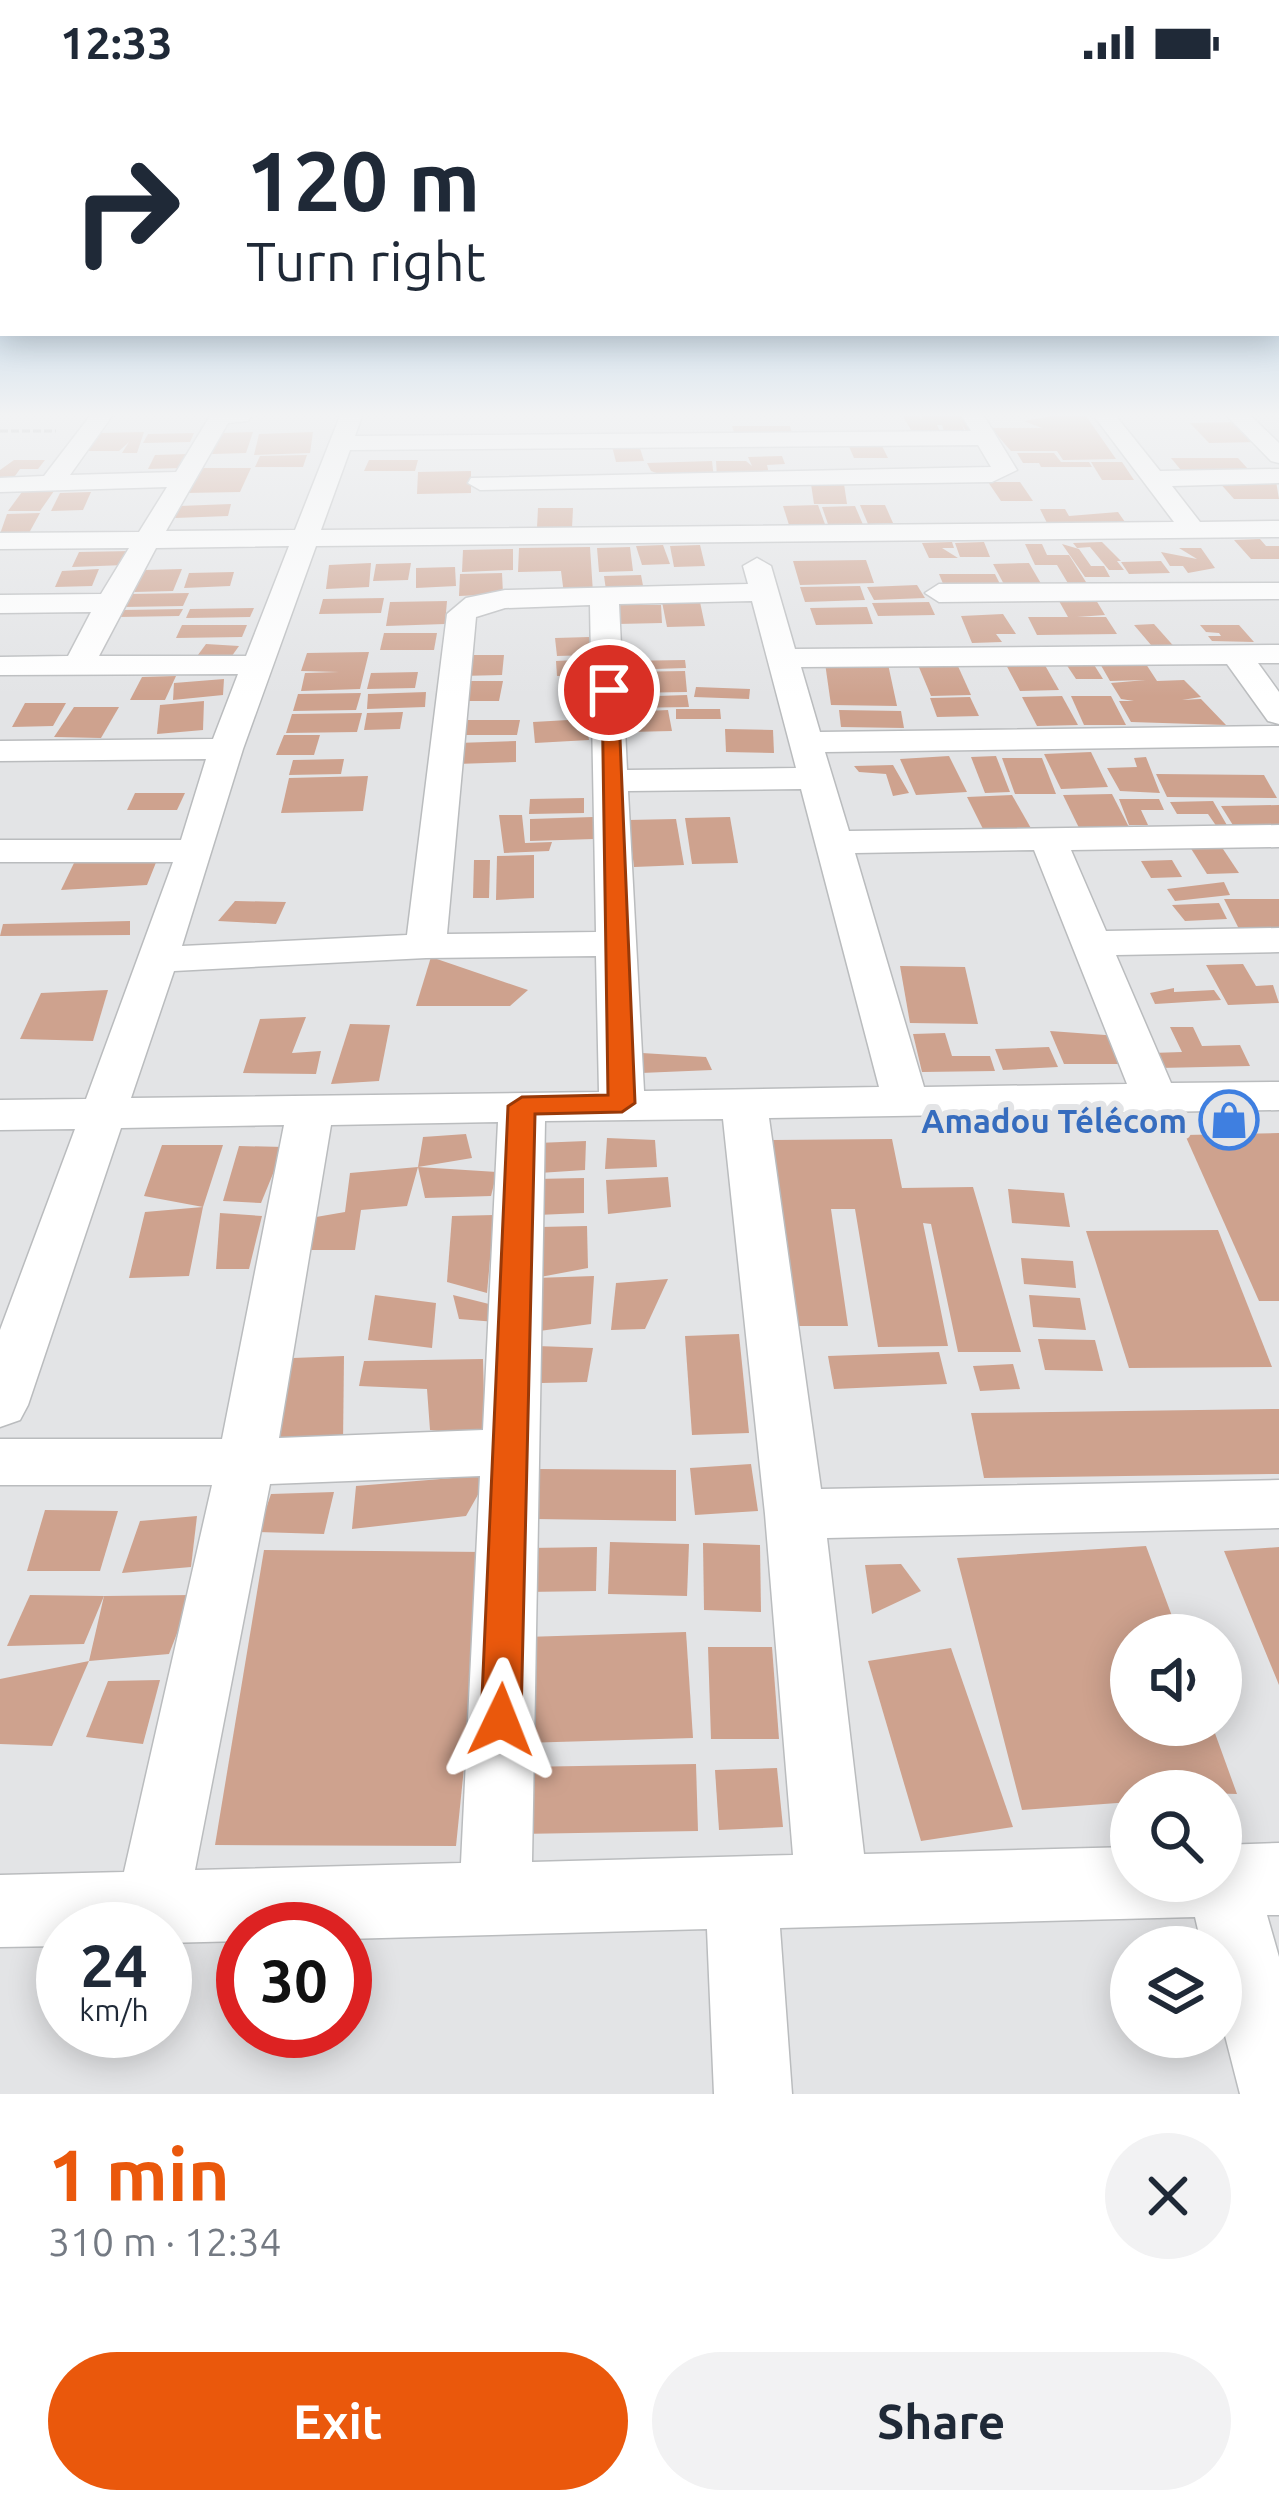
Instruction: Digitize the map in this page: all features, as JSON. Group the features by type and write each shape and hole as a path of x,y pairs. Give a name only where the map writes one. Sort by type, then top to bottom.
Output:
{"street":[{"path":"79,666 165,510"},
{"path":"0,1405 196,851 226,749 317,510"},
{"path":"468,538 474,510"},
{"path":"1177,510 1192,530"},
{"path":"784,658 939,594 1192,530 1279,530"},
{"path":"0,541 748,535 1020,624 1236,655 1279,654"},
{"path":"748,535 906,1102"},
{"path":"939,594 1020,624 1279,591"},
{"path":"426,946 462,614 488,600 765,592"},
{"path":"604,600 622,1103"},
{"path":"0,604 110,602"},
{"path":"1236,655 1279,714"},
{"path":"0,666 259,665"},
{"path":"613,781 814,760 1279,736"},
{"path":"0,751 226,749"},
{"path":"836,842 1279,836"},
{"path":"1048,839 1155,1098"},
{"path":"0,851 196,851"},
{"path":"1091,943 1279,940"},
{"path":"157,960 426,946 618,944"},
{"path":"0,1115 1279,1096"},
{"path":"744,1101 795,1514 832,1892"},
{"path":"495,1899 522,1106"},
{"path":"153,1902 246,1462 310,1111"},
{"path":"0,1462 246,1462 510,1452"},
{"path":"795,1514 1279,1504"},
{"path":"1242,1880 1279,1879"},
{"path":"192,1906 1110,1884"},
{"path":"742,1893 753,2094"},
{"path":"1224,1902 1279,2092"},
{"path":"0,1911 36,1910"}],"building":[{"path":"178,510 230,510 228,516 175,518"},
{"path":"538,510 573,510 572,528 537,528"},
{"path":"784,510 820,510 826,527 790,528"},
{"path":"823,510 857,510 864,527 829,527"},
{"path":"862,510 887,510 893,523 868,524"},
{"path":"1040,510 1065,510 1069,516 1118,512 1125,522 1047,523"},
{"path":"40,513 29,533 0,534 7,514"},
{"path":"1260,539 1266,546 1279,546 1279,559 1251,559 1234,540"},
{"path":"952,542 954,548 942,548 958,558 929,558 922,543"},
{"path":"984,542 990,557 960,557 955,543"},
{"path":"1102,542 1124,570 1109,570 1090,547 1077,548 1073,543"},
{"path":"1025,544 1042,544 1047,555 1069,555 1091,590 1072,590 1057,565 1035,565"},
{"path":"1062,544 1079,549 1091,566 1104,566 1110,577 1085,577"},
{"path":"663,545 670,564 642,565 636,546"},
{"path":"700,545 705,566 674,567 670,546"},
{"path":"590,547 593,593 564,594 561,571 518,572 519,548"},
{"path":"630,547 633,571 599,572 597,548"},
{"path":"1179,548 1201,548 1215,568 1188,573 1183,566 1170,566 1161,552 1197,559"},
{"path":"513,549 513,570 462,572 463,550"},
{"path":"132,551 125,565 72,567 79,552"},
{"path":"866,560 874,583 800,585 793,561"},
{"path":"1161,561 1170,573 1129,574 1121,562"},
{"path":"371,563 369,587 326,589 329,565"},
{"path":"411,563 408,580 373,581 376,564"},
{"path":"1029,563 1043,587 1006,588 993,564"},
{"path":"455,567 456,586 416,588 416,568"},
{"path":"99,569 92,586 55,587 62,571"},
{"path":"182,569 173,591 134,592 145,570"},
{"path":"234,572 230,586 184,588 189,573"},
{"path":"502,573 503,594 459,596 460,574"},
{"path":"939,574 995,574 1003,590 946,591"},
{"path":"641,575 645,596 607,597 604,576"},
{"path":"917,585 925,598 874,600 867,587"},
{"path":"860,586 865,600 805,602 800,587"},
{"path":"189,593 183,606 123,607 130,594"},
{"path":"384,598 381,613 319,614 323,599"},
{"path":"1096,600 1105,615 1077,617 1106,617 1117,634 1037,635 1028,617 1068,617 1059,601"},
{"path":"447,601 445,624 386,626 390,602"},
{"path":"662,602 700,602 705,626 667,627"},
{"path":"929,602 935,615 878,616 872,603"},
{"path":"617,605 661,605 662,623 617,624"},
{"path":"867,607 873,624 816,625 810,608"},
{"path":"254,608 250,617 186,618 190,609"},
{"path":"183,609 179,616 118,617 122,610"},
{"path":"1003,614 1016,634 996,634 1002,642 972,643 961,616"},
{"path":"1154,624 1178,651 1157,652 1134,625"},
{"path":"182,625 247,625 242,637 176,638"},
{"path":"1200,625 1239,625 1254,642 1212,641 1208,636 1221,636 1219,633 1206,632"},
{"path":"384,633 437,633 434,650 380,650"},
{"path":"589,637 592,655 557,656 555,638"},
{"path":"206,644 239,646 229,660 195,659"},
{"path":"369,652 360,689 301,691 305,673 339,672 301,671 307,653"},
{"path":"463,655 504,655 502,675 461,676"},
{"path":"596,659 598,675 557,676 556,661"},
{"path":"685,660 686,668 623,670 622,661"},
{"path":"1042,660 1059,690 1020,691 1004,661"},
{"path":"1091,660 1103,679 1076,679 1064,661"},
{"path":"1144,661 1157,681 1184,680 1201,697 1182,700 1201,699 1226,725 1131,722 1119,701 1134,701 1121,699 1111,683 1146,680 1110,681 1099,662"},
{"path":"825,663 888,664 897,706 831,705"},
{"path":"957,664 971,695 931,696 918,665"},
{"path":"685,671 687,692 625,693 624,672"},
{"path":"418,672 415,688 367,689 371,673"},
{"path":"176,676 165,700 130,700 142,677"},
{"path":"224,679 223,695 173,700 174,683"},
{"path":"461,681 503,681 499,701 456,701"},
{"path":"696,687 750,689 749,699 694,697"},
{"path":"426,692 425,707 367,709 368,694"},
{"path":"361,693 356,710 293,711 298,694"},
{"path":"687,695 689,707 627,708 626,697"},
{"path":"1062,696 1078,725 1037,726 1022,697"},
{"path":"1071,696 1111,696 1126,725 1084,725"},
{"path":"970,697 979,716 937,717 930,698"},
{"path":"204,701 203,730 157,734 160,705"},
{"path":"25,703 66,703 53,726 12,727"},
{"path":"74,707 119,707 101,738 54,737"},
{"path":"676,709 720,709 721,719 676,719"},
{"path":"668,710 672,731 629,732 626,712"},
{"path":"839,710 901,711 904,728 841,727"},
{"path":"403,712 400,729 364,730 367,713"},
{"path":"362,713 357,732 286,733 292,714"},
{"path":"586,719 589,740 535,743 533,722"},
{"path":"459,720 520,720 517,735 456,735"},
{"path":"725,729 773,730 774,753 726,752"},
{"path":"284,735 320,735 314,755 276,755"},
{"path":"516,741 516,762 456,764 457,743"},
{"path":"1091,752 1108,787 1061,789 1044,754"},
{"path":"949,756 967,792 916,795 900,759"},
{"path":"996,756 1010,792 985,793 971,757"},
{"path":"1146,757 1160,793 1120,791 1107,768 1137,767 1134,758"},
{"path":"1002,758 1042,758 1056,794 1015,794"},
{"path":"344,759 341,774 289,775 293,760"},
{"path":"893,765 909,793 893,796 886,774 859,772 854,766"},
{"path":"1156,774 1264,775 1277,798 1167,797"},
{"path":"368,776 363,811 281,813 289,778"},
{"path":"135,793 185,793 177,810 127,810"},
{"path":"1112,794 1132,833 1082,834 1063,795"},
{"path":"1012,795 1032,830 985,833 967,797"},
{"path":"584,798 584,813 529,814 530,799"},
{"path":"1119,799 1159,799 1164,810 1141,810 1148,825 1129,825"},
{"path":"1213,801 1228,827 1217,827 1208,814 1177,814 1170,802"},
{"path":"1279,805 1279,829 1236,830 1221,806"},
{"path":"499,815 522,815 525,843 552,842 549,851 504,853"},
{"path":"593,817 594,839 530,841 530,819"},
{"path":"730,817 738,863 692,864 685,818"},
{"path":"676,819 684,865 634,867 628,820"},
{"path":"1221,846 1239,873 1207,874 1190,847"},
{"path":"534,855 534,898 496,900 497,856"},
{"path":"157,860 147,885 61,890 74,863"},
{"path":"474,860 490,860 489,898 473,898"},
{"path":"1172,860 1182,877 1151,878 1141,861"},
{"path":"1224,882 1230,895 1175,901 1167,889"},
{"path":"1224,899 1279,899 1279,929 1239,929"},
{"path":"235,901 286,902 276,924 218,921"},
{"path":"1219,903 1227,919 1185,921 1172,905"},
{"path":"130,921 130,935 0,936 3,924"},
{"path":"431,957 528,990 510,1006 416,1006"},
{"path":"1243,964 1256,986 1273,985 1279,1003 1228,1005 1206,965"},
{"path":"900,966 965,967 978,1024 910,1023"},
{"path":"1174,988 1174,992 1214,990 1221,1000 1155,1004 1150,993"},
{"path":"108,990 93,1041 20,1039 41,993"},
{"path":"306,1017 292,1053 321,1051 316,1074 243,1073 260,1019"},
{"path":"350,1024 390,1025 379,1081 331,1084"},
{"path":"1170,1027 1193,1027 1202,1046 1240,1045 1250,1066 1159,1068 1152,1053 1182,1052"},
{"path":"1050,1031 1119,1036 1132,1064 1064,1064"},
{"path":"945,1033 952,1056 990,1056 995,1071 922,1072 913,1034"},
{"path":"1049,1047 1058,1067 1003,1070 995,1049"},
{"path":"642,1053 706,1057 712,1070 641,1073"},
{"path":"1279,1133 1279,1301 1259,1301 1185,1135"},
{"path":"466,1134 472,1158 418,1167 423,1137"},
{"path":"607,1138 655,1140 657,1167 605,1169"},
{"path":"892,1139 902,1188 973,1187 1021,1352 958,1352 931,1224 923,1223 948,1346 878,1347 855,1209 831,1209 848,1326 789,1326 773,1140"},
{"path":"586,1141 585,1170 539,1173 537,1143"},
{"path":"162,1145 223,1145 203,1207 144,1196"},
{"path":"239,1146 284,1147 261,1203 223,1201"},
{"path":"418,1167 497,1172 491,1196 425,1198"},
{"path":"418,1167 407,1206 361,1210 355,1250 310,1250 316,1217 345,1212 350,1173"},
{"path":"668,1177 671,1207 608,1214 606,1180"},
{"path":"584,1178 584,1213 537,1215 536,1179"},
{"path":"1008,1189 1064,1193 1070,1227 1012,1223"},
{"path":"203,1207 189,1276 129,1278 145,1212"},
{"path":"220,1213 262,1216 249,1269 216,1269"},
{"path":"494,1215 487,1293 447,1282 452,1216"},
{"path":"587,1226 588,1268 535,1278 540,1227"},
{"path":"1218,1230 1272,1367 1129,1368 1086,1231"},
{"path":"1021,1258 1073,1261 1076,1288 1024,1284"},
{"path":"594,1276 591,1324 532,1332 535,1278"},
{"path":"668,1279 645,1329 611,1330 616,1283"},
{"path":"375,1295 436,1303 432,1348 368,1340"},
{"path":"453,1295 493,1305 496,1322 459,1319"},
{"path":"1029,1295 1080,1298 1086,1330 1033,1327"},
{"path":"739,1334 749,1433 692,1435 685,1336"},
{"path":"1038,1339 1095,1340 1103,1371 1045,1370"},
{"path":"537,1346 593,1348 587,1382 541,1383"},
{"path":"939,1352 947,1384 834,1389 828,1356"},
{"path":"344,1356 343,1444 274,1461 293,1358"},
{"path":"483,1359 485,1437 430,1430 427,1389 359,1386 364,1361"},
{"path":"1013,1364 1020,1389 980,1391 973,1366"},
{"path":"1279,1409 1279,1474 984,1478 971,1413"},
{"path":"751,1464 758,1511 695,1515 690,1468"},
{"path":"538,1469 676,1470 676,1521 534,1519"},
{"path":"489,1475 466,1516 352,1529 356,1486"},
{"path":"334,1492 324,1534 258,1532 271,1494"},
{"path":"45,1510 118,1511 100,1571 27,1571"},
{"path":"197,1516 191,1567 122,1573 140,1521"},
{"path":"610,1542 689,1544 687,1596 608,1594"},
{"path":"703,1543 760,1545 761,1612 704,1610"},
{"path":"1146,1546 1171,1614 1110,1614 1110,1746 1220,1746 1228,1770 1110,1770 1110,1804 1022,1810 957,1558"},
{"path":"597,1547 596,1591 525,1592 528,1548"},
{"path":"1279,1547 1279,1685 1224,1551"},
{"path":"264,1550 486,1552 456,1846 215,1845"},
{"path":"901,1564 921,1591 872,1614 865,1565"},
{"path":"30,1595 104,1596 84,1644 7,1646"},
{"path":"192,1595 169,1654 89,1661 104,1596"},
{"path":"686,1632 693,1738 522,1743 525,1637"},
{"path":"708,1647 772,1647 779,1739 711,1739"},
{"path":"951,1648 1013,1827 921,1841 868,1661"},
{"path":"89,1661 52,1746 0,1744 0,1679"},
{"path":"160,1680 143,1744 86,1737 108,1681"},
{"path":"696,1764 698,1831 518,1834 521,1767"},
{"path":"777,1768 783,1827 719,1830 715,1770"}],"place":[{"name":"Amadou Télécom","path":"1229,1120"}],"route":[{"path":"501,1720 522,1106 622,1103 609,690"}]}
